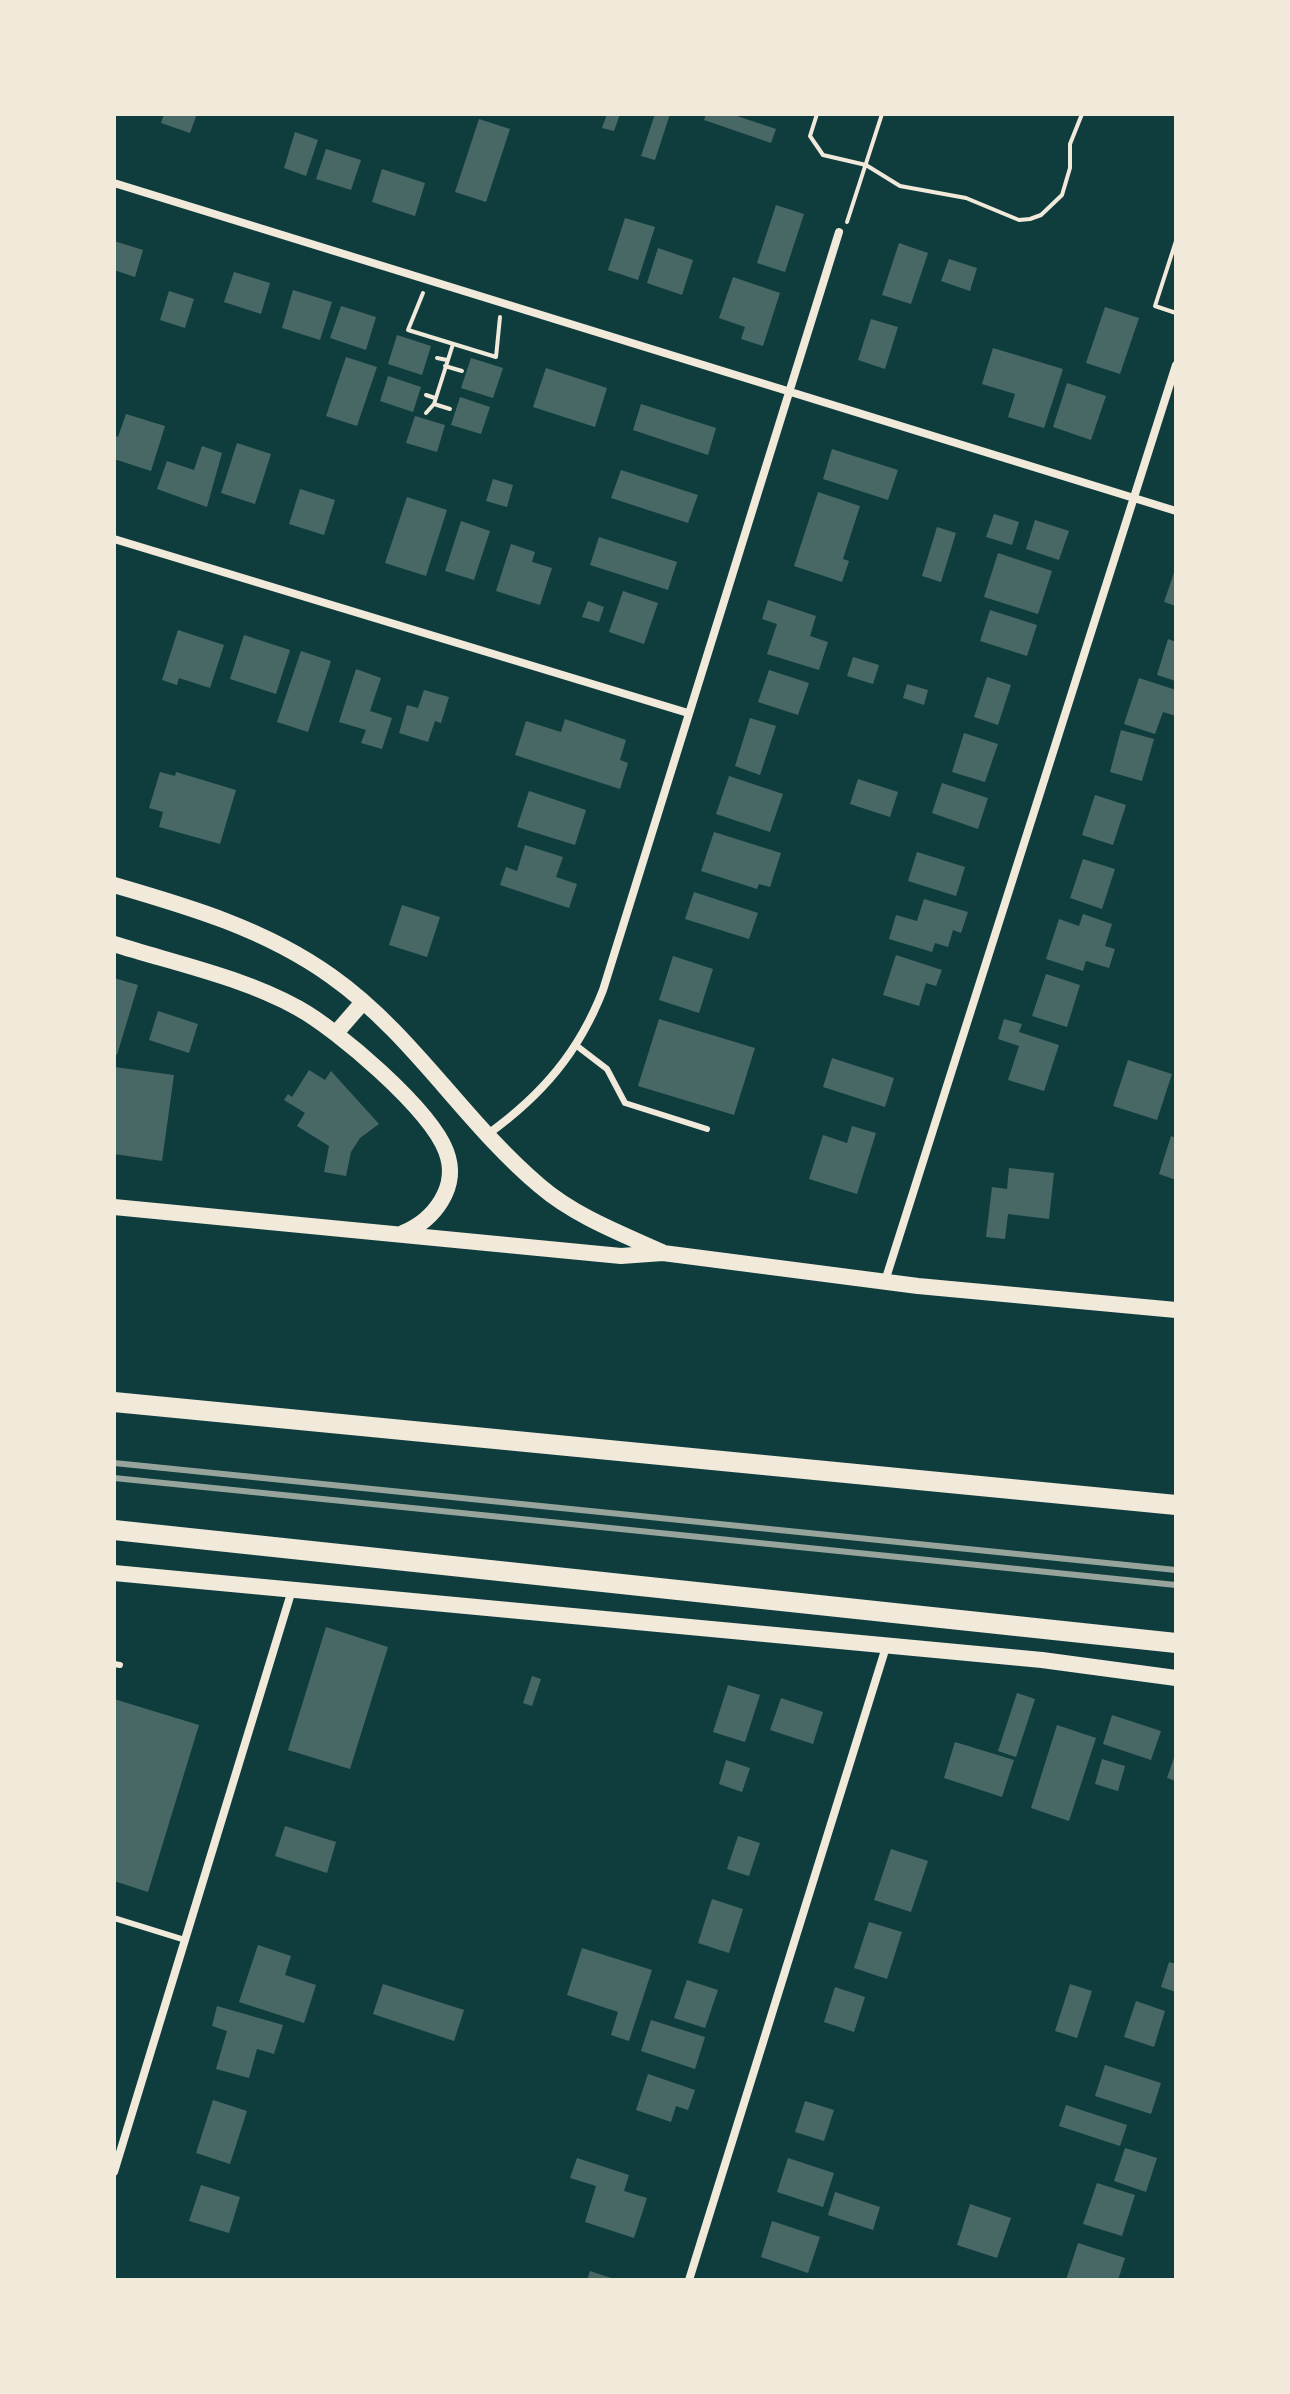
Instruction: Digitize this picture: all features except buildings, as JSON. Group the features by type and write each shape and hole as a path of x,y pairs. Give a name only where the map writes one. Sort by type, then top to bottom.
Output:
{"highway":[{"path":"114,1402 1176,1505"},
{"path":"114,1530 1176,1643"}],"main road":[{"path":"114,885 218,915 289,950 331,976 424,1059 488,1134 542,1187 574,1210 663,1253"},
{"path":"114,944 297,1008 336,1033 409,1099 446,1150 449,1174 441,1202 424,1224 401,1235"},
{"path":"336,1033 363,1002"},
{"path":"114,1207 621,1256 663,1253 885,1281 1176,1310"},
{"path":"114,1573 1042,1660 1176,1678"}],"street":[{"path":"114,183 1176,511"},
{"path":"488,1134 534,1097 577,1046 603,990 839,232"},
{"path":"885,1281 1176,365"},
{"path":"114,539 688,713"},
{"path":"114,2172 292,1589"},
{"path":"689,2280 886,1647"}],"lane":[{"path":"577,1046 607,1069 625,1103 707,1129"},
{"path":"114,1918 185,1940"}],"path":[{"path":"817,114 810,136 823,155 866,165 900,186 966,198 1019,220 1041,215 1062,195 1070,168 1070,144 1082,114"},
{"path":"839,232 845,230 882,114"},
{"path":"1176,241 1155,306 1176,313"},
{"path":"429,280 408,330 496,357 502,302"},
{"path":"426,413 434,401 453,344"},
{"path":"437,358 462,371"},
{"path":"426,395 450,409"}],"railway":[{"path":"114,1463 1176,1570"},
{"path":"114,1478 1176,1585"}]}
